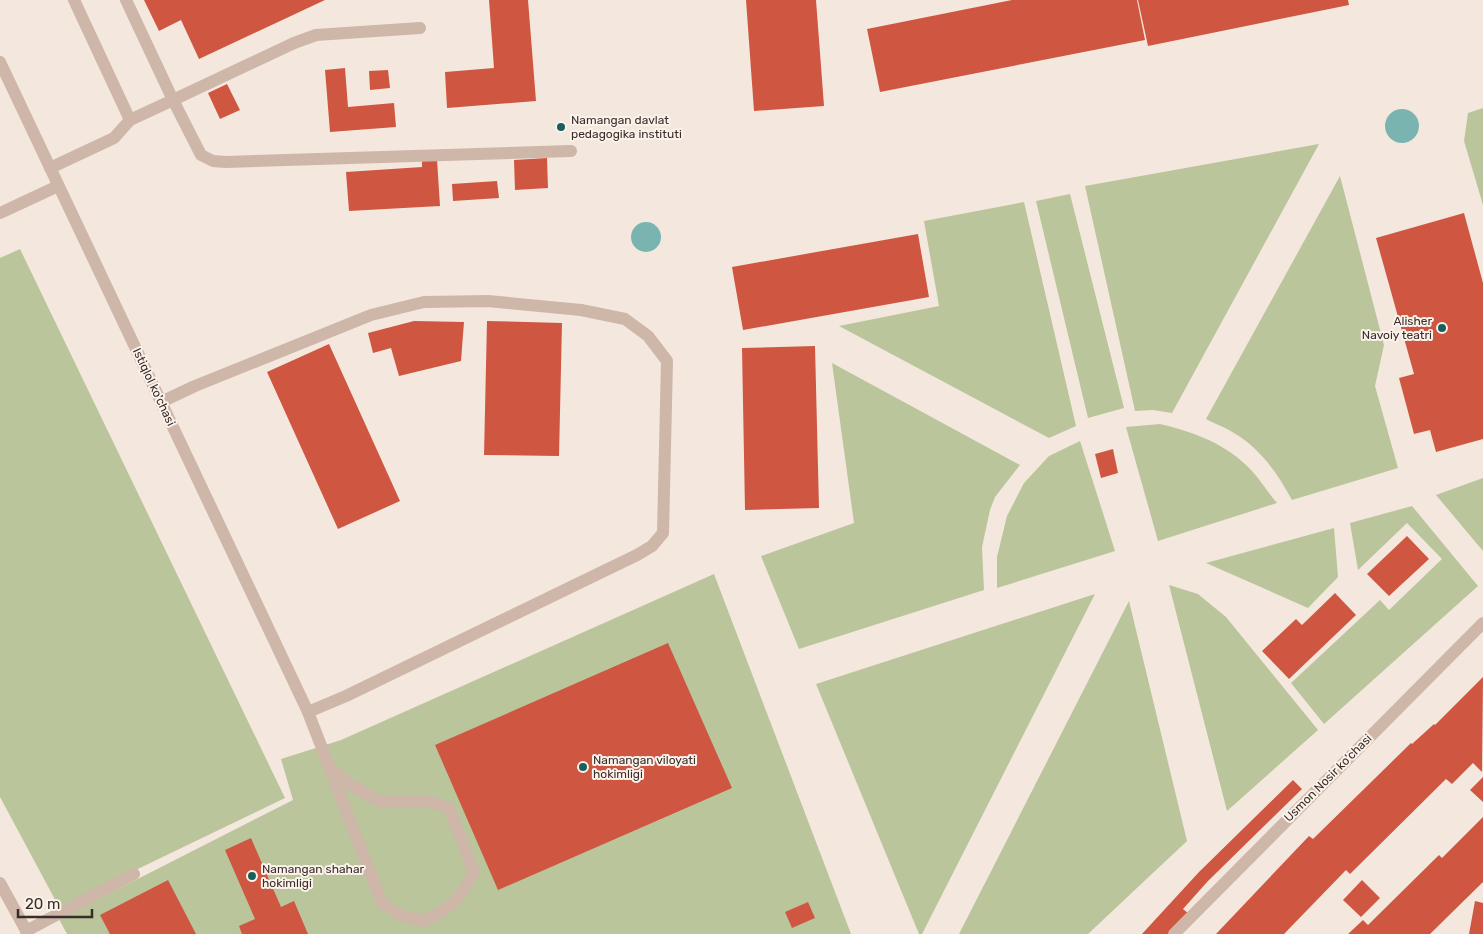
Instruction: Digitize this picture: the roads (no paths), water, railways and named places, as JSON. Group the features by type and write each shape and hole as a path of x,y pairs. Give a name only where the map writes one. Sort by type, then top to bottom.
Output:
{"street":[{"path":"74,0 130,120"},
{"path":"126,0 201,155 213,161 570,151"},
{"path":"50,168 114,138 130,120 294,43 316,36 420,28"},
{"name":"Istiqlol ko'chasi","path":"0,62 308,712 382,903 402,916 424,921 448,909 466,888 474,872 449,808 428,800 379,801 351,785 330,768"},
{"path":"0,213 58,186"},
{"path":"161,402 195,386 371,315 424,302 488,301 581,310 625,318 648,336 667,361 663,533 652,546 346,696 308,712"},
{"name":"Usmon Nosir ko'chasi","path":"1174,934 1483,623"},
{"path":"0,883 27,932 134,874"}],"water":[{"path":"1402,109 1409,110 1414,114 1418,119 1418,133 1414,138 1409,142 1402,143 1395,142 1390,138 1386,133 1385,126 1386,119 1390,114 1395,110"},
{"path":"646,222 652,223 660,231 660,243 652,251 646,252 640,251 632,243 631,237 632,231 640,223"}],"place":[{"name":"Namangan davlat pedagogika instituti","path":"561,127"},
{"name":"Alisher Navoiy teatri","path":"1442,328"},
{"name":"Namangan viloyati hokimligi","path":"583,767"},
{"name":"Namangan shahar hokimligi","path":"252,876"}]}
